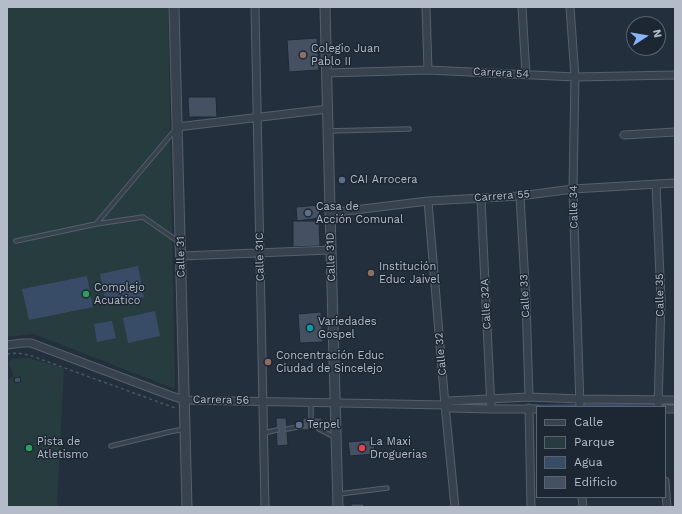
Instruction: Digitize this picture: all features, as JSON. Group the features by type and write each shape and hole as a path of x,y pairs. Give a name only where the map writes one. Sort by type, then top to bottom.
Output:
{"street":[{"name":"Calle 31","path":"174,7 187,507"},
{"name":"Calle 31C","path":"255,7 265,507"},
{"name":"Calle 31D","path":"325,7 338,507"},
{"path":"426,7 428,70"},
{"path":"522,7 526,75"},
{"name":"Calle 34","path":"570,7 575,77 573,189 580,402"},
{"name":"Carrera 54","path":"327,73 428,70 575,77 675,75"},
{"path":"178,127 328,109"},
{"path":"624,135 675,132"},
{"name":"Carrera 55","path":"330,213 428,201 520,196 573,189 675,183"},
{"name":"Calle 35","path":"656,184 661,300 658,403"},
{"name":"Calle 33","path":"520,196 526,301 529,397"},
{"name":"Calle 32A","path":"481,198 491,405"},
{"name":"Calle 32","path":"428,201 455,507"},
{"path":"181,256 331,250"},
{"name":"Carrera 56","path":"7,345 31,343 184,400 445,404 448,401 536,409"},
{"name":"Carrera 56","path":"445,404 451,408 491,405 529,397 580,402 658,403 675,400"},
{"path":"529,408 531,507"},
{"path":"666,494 667,507"}],"lane":[{"path":"96,224 178,127"},
{"path":"328,131 409,129"},
{"path":"16,241 96,224 143,217 180,243"},
{"path":"311,418 312,402"},
{"path":"287,429 303,426"},
{"path":"111,446 185,429"},
{"path":"319,429 336,438"},
{"path":"264,433 276,430"},
{"path":"338,494 387,488"}],"path":[{"path":"7,354 17,353 29,355 185,412"}],"green space":[{"path":"7,7 168,7 175,389 34,334 7,337"},
{"path":"28,358 64,368 57,507 7,507 7,376 8,379 13,377 9,362 12,359"}],"water":[{"path":"138,266 144,297 106,305 100,274"},
{"path":"87,276 93,307 29,320 22,289"},
{"path":"155,311 160,336 128,343 123,318"},
{"path":"112,321 116,338 97,342 94,324"}],"building":[{"name":"Colegio Juan Pablo II","path":"317,38 319,70 289,72 287,40"},
{"path":"188,97 216,97 217,117 189,117"},
{"name":"Casa de Acción Comunal","path":"319,205 320,218 297,221 296,207"},
{"path":"293,221 319,221 320,246 293,247"},
{"name":"Variedades Gospel","path":"321,312 323,342 300,343 298,314"},
{"path":"20,377 21,382 15,383 14,378"},
{"path":"276,418 286,418 288,445 277,446"},
{"path":"303,418 322,418 322,429 303,430"},
{"name":"La Maxi Droguerias","path":"374,440 375,454 350,456 348,442"},
{"path":"351,504 364,504 364,507 351,507"}],"waterway":[{"path":"456,404 503,406"},
{"path":"536,406 675,404"}],"place":[{"name":"Colegio Juan Pablo II","path":"303,55"},
{"name":"CAI Arrocera","path":"342,180"},
{"name":"Casa de Acción Comunal","path":"308,213"},
{"name":"Institución Educ Jaivel","path":"371,273"},
{"name":"Complejo Acuatico","path":"86,294"},
{"name":"Variedades Gospel","path":"310,328"},
{"name":"Concentración Educ Ciudad de Sincelejo","path":"268,362"},
{"name":"Terpel","path":"299,425"},
{"name":"Pista de Atletismo","path":"29,448"},
{"name":"La Maxi Droguerias","path":"362,448"}]}
